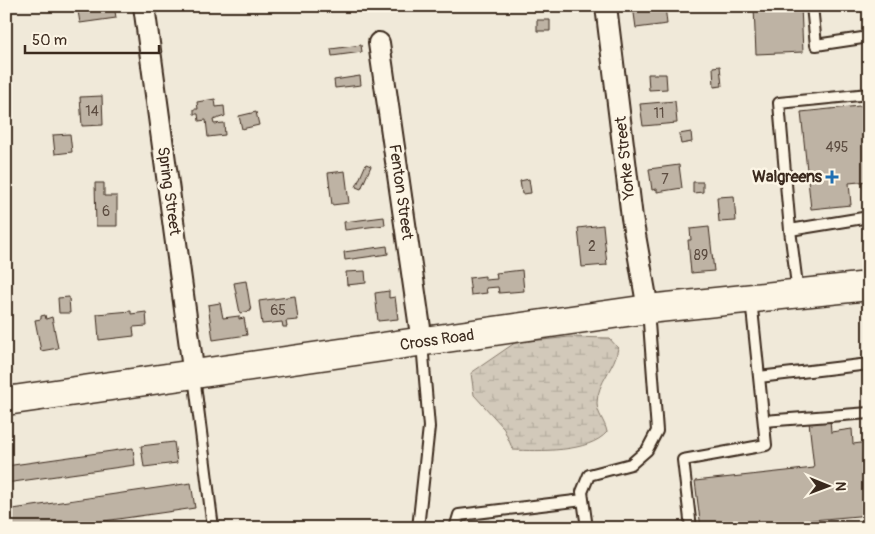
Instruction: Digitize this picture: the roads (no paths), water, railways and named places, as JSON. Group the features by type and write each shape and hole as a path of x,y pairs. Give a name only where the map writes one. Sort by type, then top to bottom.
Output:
{"street":[{"name":"Spring Street","path":"144,6 194,376"},
{"name":"Yorke Street","path":"606,6 632,218 648,309"},
{"name":"Fenton Street","path":"379,43 422,342"},
{"name":"Cross Road","path":"6,402 648,309 869,286"}],"lane":[{"path":"812,6 816,45 869,37"},
{"path":"798,293 790,230 779,103 869,94"},
{"path":"790,230 869,217"},
{"path":"691,528 684,460 766,445 751,298"},
{"path":"588,528 582,492 589,475 631,464 647,450 657,431 648,309"},
{"path":"418,528 429,427 422,342"},
{"path":"759,377 869,364"},
{"path":"194,376 213,528"},
{"path":"764,421 869,413"},
{"path":"456,528 459,515 583,500"}],"place":[{"name":"Walgreens","path":"832,177"}]}
